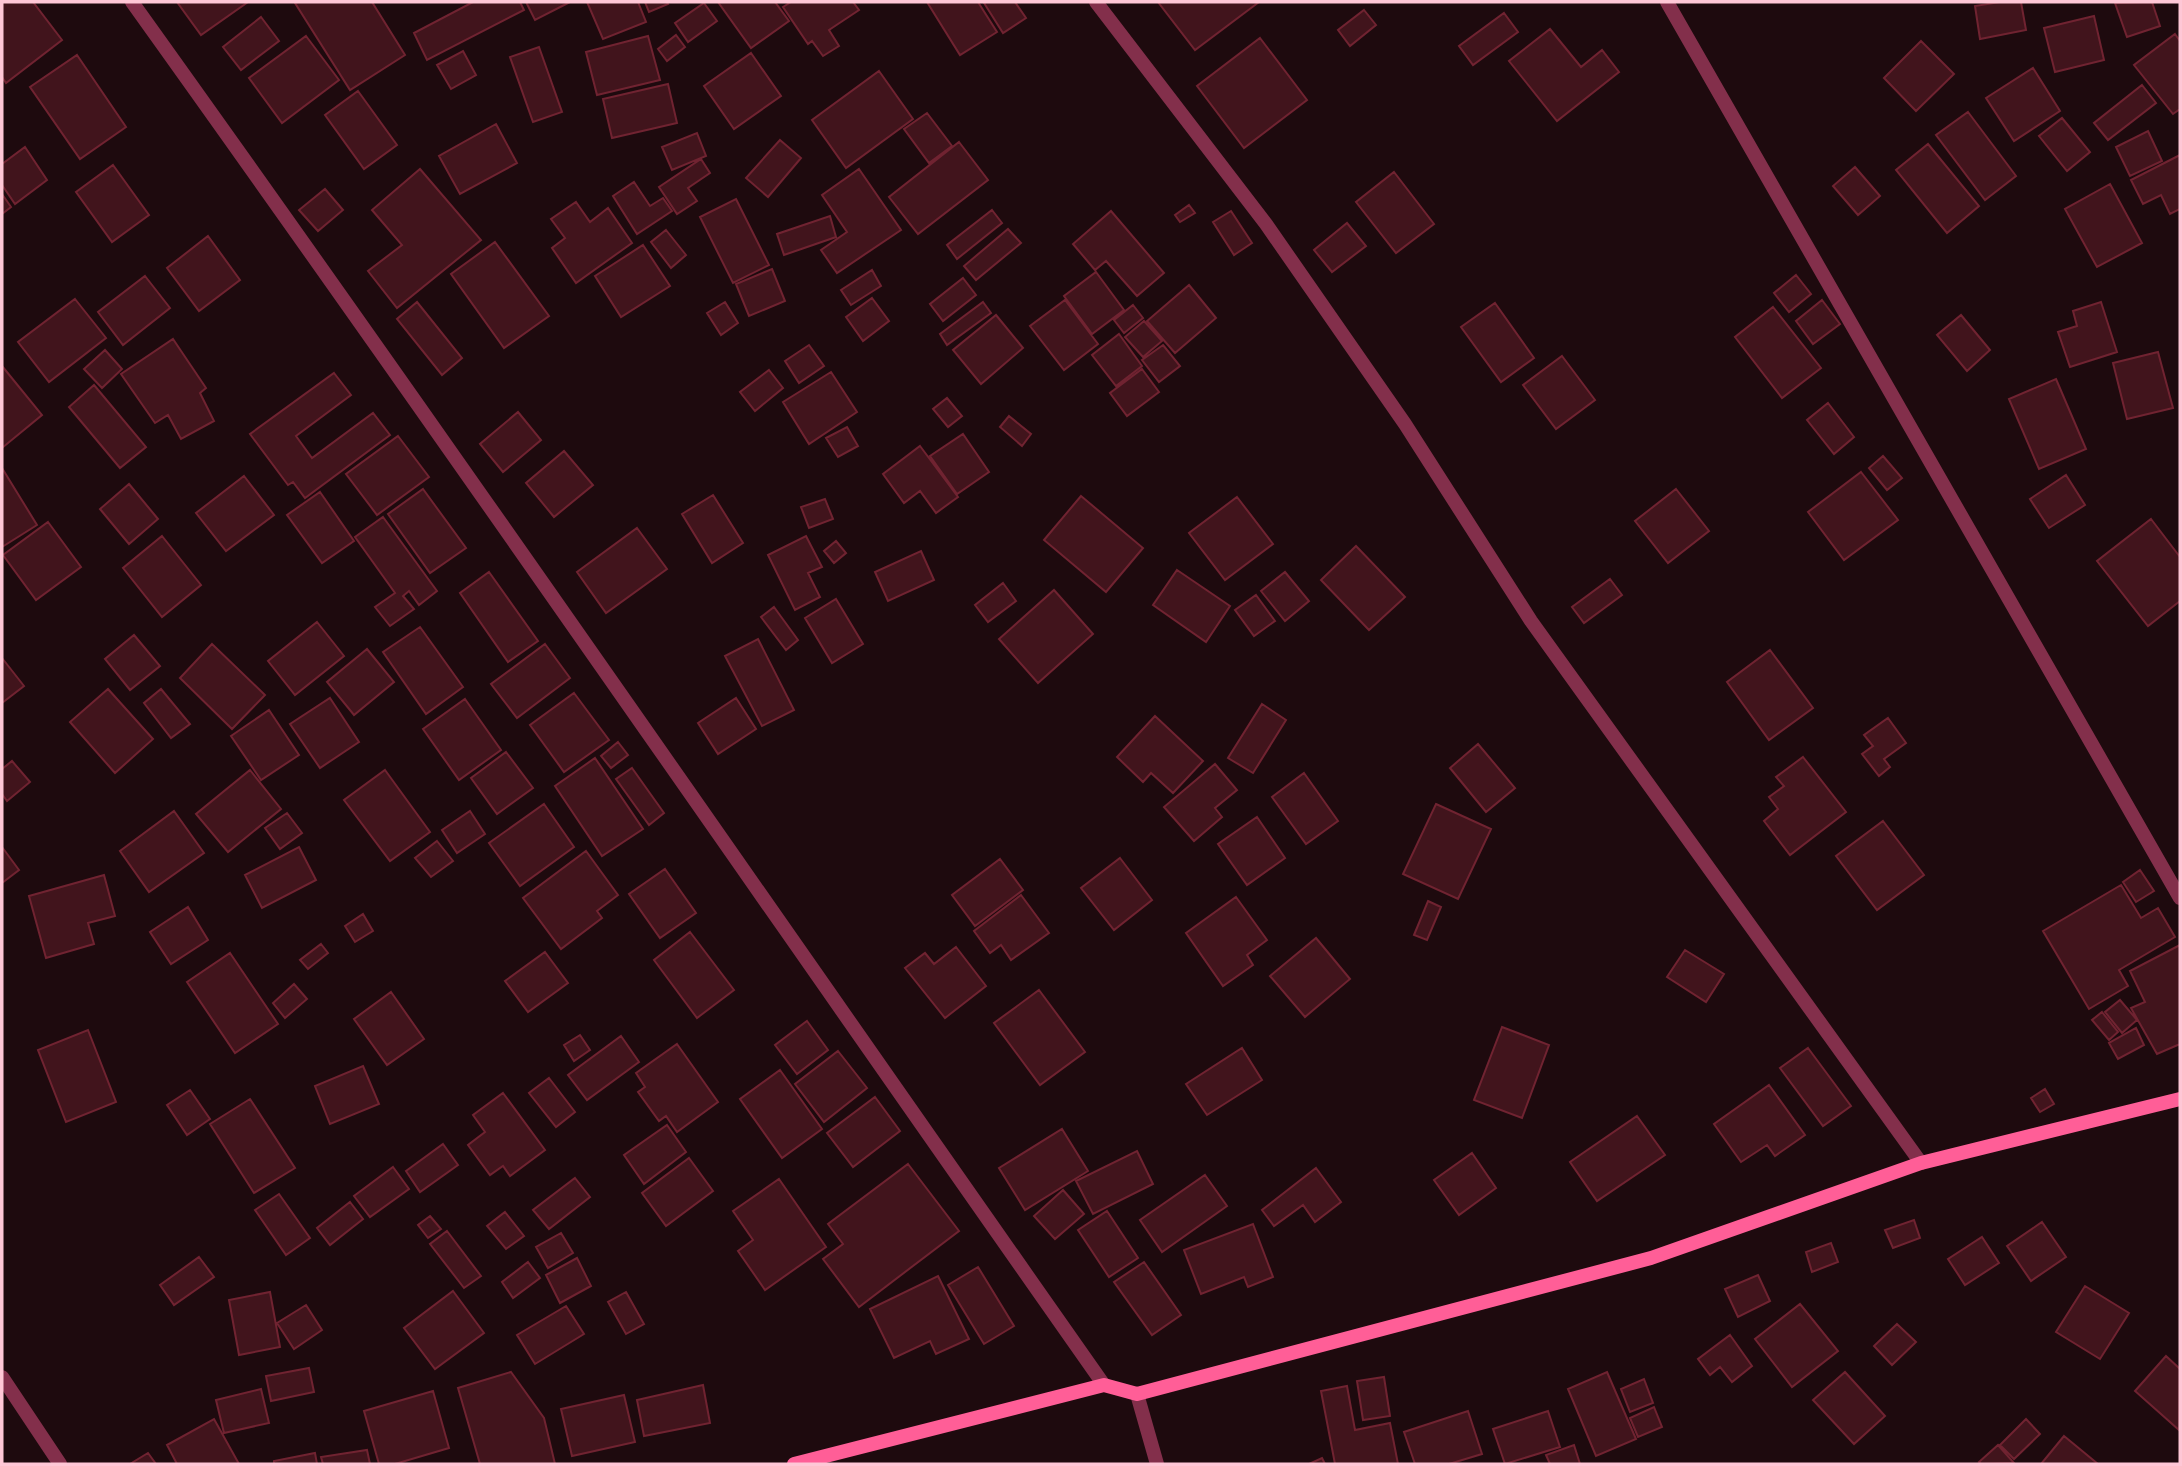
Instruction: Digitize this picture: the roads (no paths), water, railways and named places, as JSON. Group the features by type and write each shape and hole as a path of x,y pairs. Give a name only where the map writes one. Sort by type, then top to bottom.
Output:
{"street":[{"path":"132,2 376,343 1104,1385"},
{"path":"1096,2 1266,224 1405,424 1531,621 1921,1163"},
{"path":"1667,2 2180,898"},
{"path":"794,1464 1104,1385 1137,1394 1651,1258 1921,1163 2180,1099"},
{"path":"2,1377 60,1464"},
{"path":"1137,1394 1157,1464"}]}
